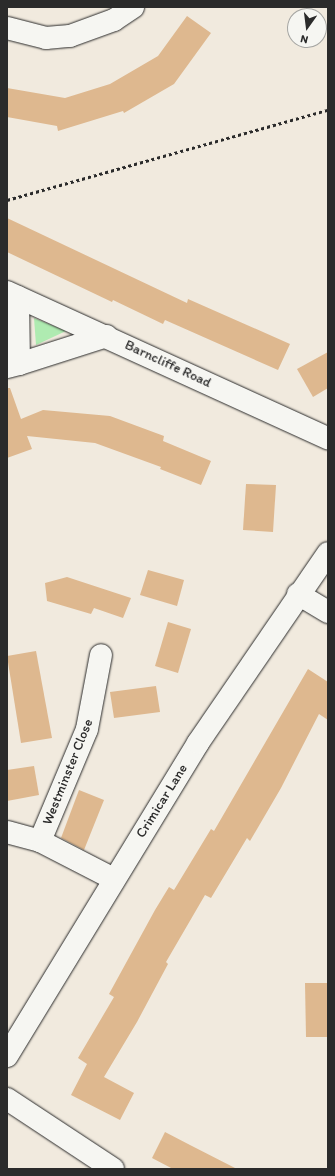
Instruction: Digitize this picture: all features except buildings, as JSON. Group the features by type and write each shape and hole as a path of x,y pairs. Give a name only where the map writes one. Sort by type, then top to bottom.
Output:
{"street":[{"path":"7,28 46,38 70,36 114,20 133,7"},
{"path":"13,294 13,365 107,336"},
{"name":"Barncliffe Road","path":"13,294 328,438"},
{"name":"Crimicar Lane","path":"7,1056 114,878 198,743 298,594 328,553"},
{"path":"298,594 328,612"},
{"name":"Westminster Close","path":"40,841 87,729 101,655"},
{"path":"7,832 40,841 114,878"},
{"path":"7,1099 113,1169"}],"path":[{"path":"7,200 328,110"}],"green space":[{"path":"34,318 66,331 36,345"}]}
